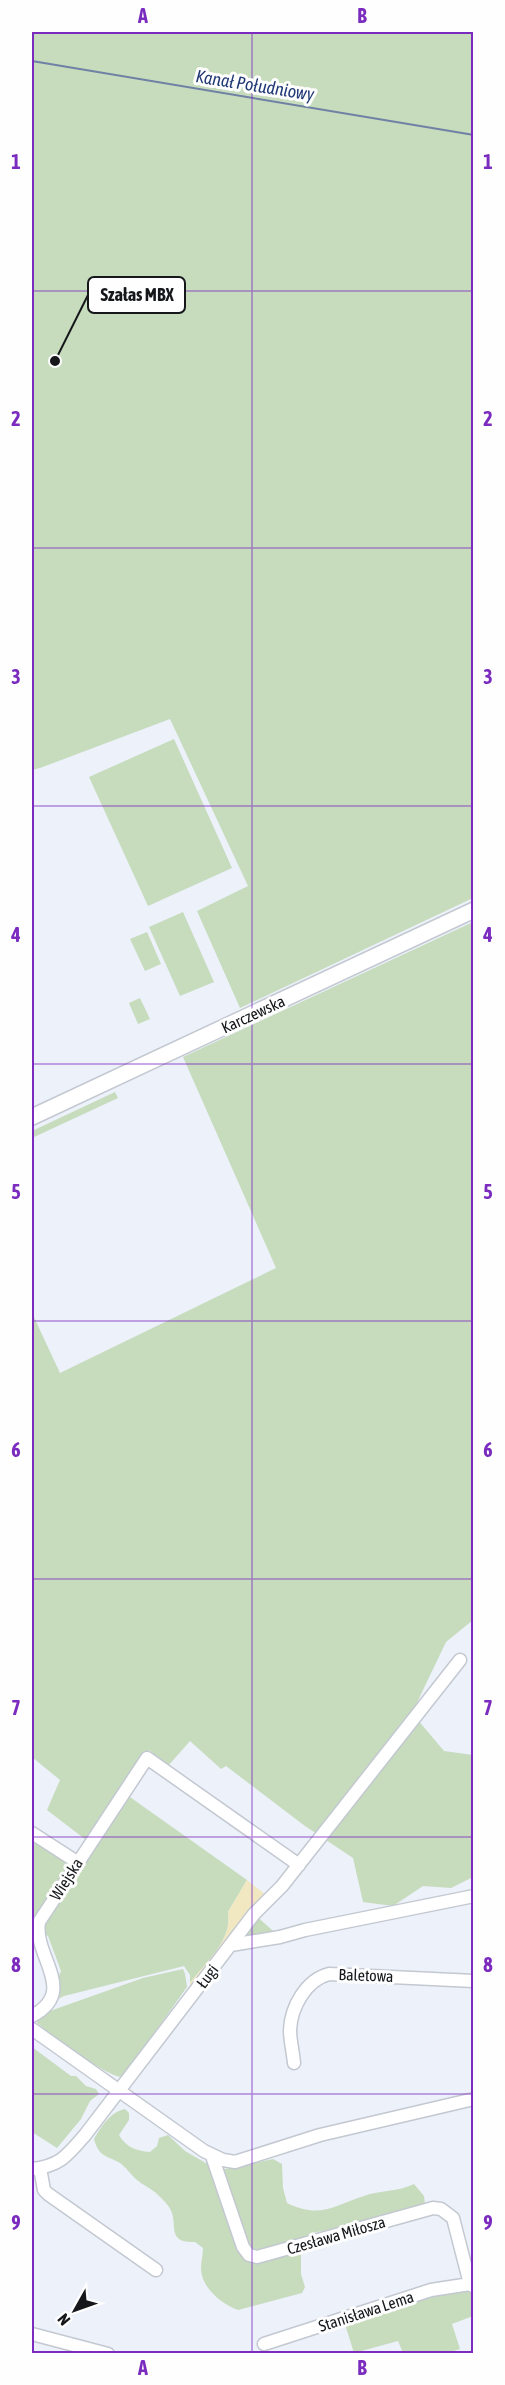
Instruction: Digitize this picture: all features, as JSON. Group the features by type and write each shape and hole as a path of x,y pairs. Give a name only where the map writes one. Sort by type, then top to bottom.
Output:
{"main road":[{"name":"Karczewska","path":"32,1117 474,910"}],"street":[{"name":"Ługi","path":"121,2091 254,1914 282,1886 460,1660"},
{"name":"Wiejska","path":"37,2013 51,1998 53,1985 39,1935 39,1922 147,1758 299,1865"},
{"path":"32,1833 77,1862"},
{"path":"231,1945 280,1937 474,1896"},
{"name":"Baletowa","path":"294,2063 290,2030 293,2018 303,1992 320,1976 329,1974 474,1981"},
{"path":"32,2029 212,2156 236,2162 320,2135 474,2099"},
{"path":"121,2091 66,2157 50,2166 36,2168 44,2190 48,2194 156,2270"},
{"name":"Czesława Miłosza","path":"212,2156 243,2247 249,2255 256,2257 433,2208 441,2208 453,2218 472,2285"},
{"name":"Stanisława Lema","path":"264,2344 431,2290 472,2285"},
{"path":"32,2334 108,2354"}],"green space":[{"path":"32,32 473,32 473,898 240,1008 197,911 248,886 170,719 32,770"},
{"path":"174,739 232,868 148,906 89,777"},
{"path":"473,902 473,905 134,1066 131,1061"},
{"path":"183,912 214,982 180,996 149,927"},
{"path":"473,922 473,1620 446,1642 412,1713 444,1751 473,1755 473,1877 451,1888 423,1886 393,1906 363,1902 353,1858 305,1826 226,1766 221,1769 190,1741 168,1766 149,1750 120,1790 247,1880 228,1912 226,1932 222,1941 190,1983 190,1975 184,1966 58,1999 57,1981 61,1971 48,1936 43,1934 43,1927 94,1846 47,1810 60,1780 32,1757 32,1313 60,1373 276,1268 183,1057"},
{"path":"147,932 161,964 145,971 130,939"},
{"path":"140,998 150,1019 138,1024 129,1003"},
{"path":"115,1092 118,1098 32,1138 32,1131"},
{"path":"32,1837 66,1862 67,1866 34,1923 32,1922"},
{"path":"254,1914 280,1937 231,1945"},
{"path":"183,1969 187,1987 123,2077 105,2071 92,2063 37,2023 38,2015 143,1978"},
{"path":"32,2047 71,2076 76,2076 86,2086 96,2089 99,2094 90,2101 81,2119 57,2148 32,2132"},
{"path":"125,2109 129,2113 129,2120 119,2135 132,2148 150,2152 157,2146 159,2138 168,2135 185,2151 211,2166 226,2169 273,2159 282,2164 283,2188 287,2203 299,2208 326,2209 370,2194 414,2184 424,2196 425,2204 417,2210 400,2210 358,2225 311,2233 301,2240 301,2274 305,2287 302,2293 238,2310 225,2304 208,2288 202,2275 203,2248 195,2242 185,2241 176,2236 172,2213 166,2203 122,2165 98,2149 94,2139 106,2121 115,2113"},
{"path":"457,2289 473,2295 473,2316 452,2324 460,2349 447,2353 403,2353 398,2341 354,2353 343,2318"}],"sand":[{"path":"247,1880 270,1898 191,1998 190,1983 222,1941 226,1932 228,1912"}],"waterway":[{"name":"Kanał Południowy","path":"32,61 474,135"}],"place":[{"name":"Szałas MBX","path":"55,361"}]}
